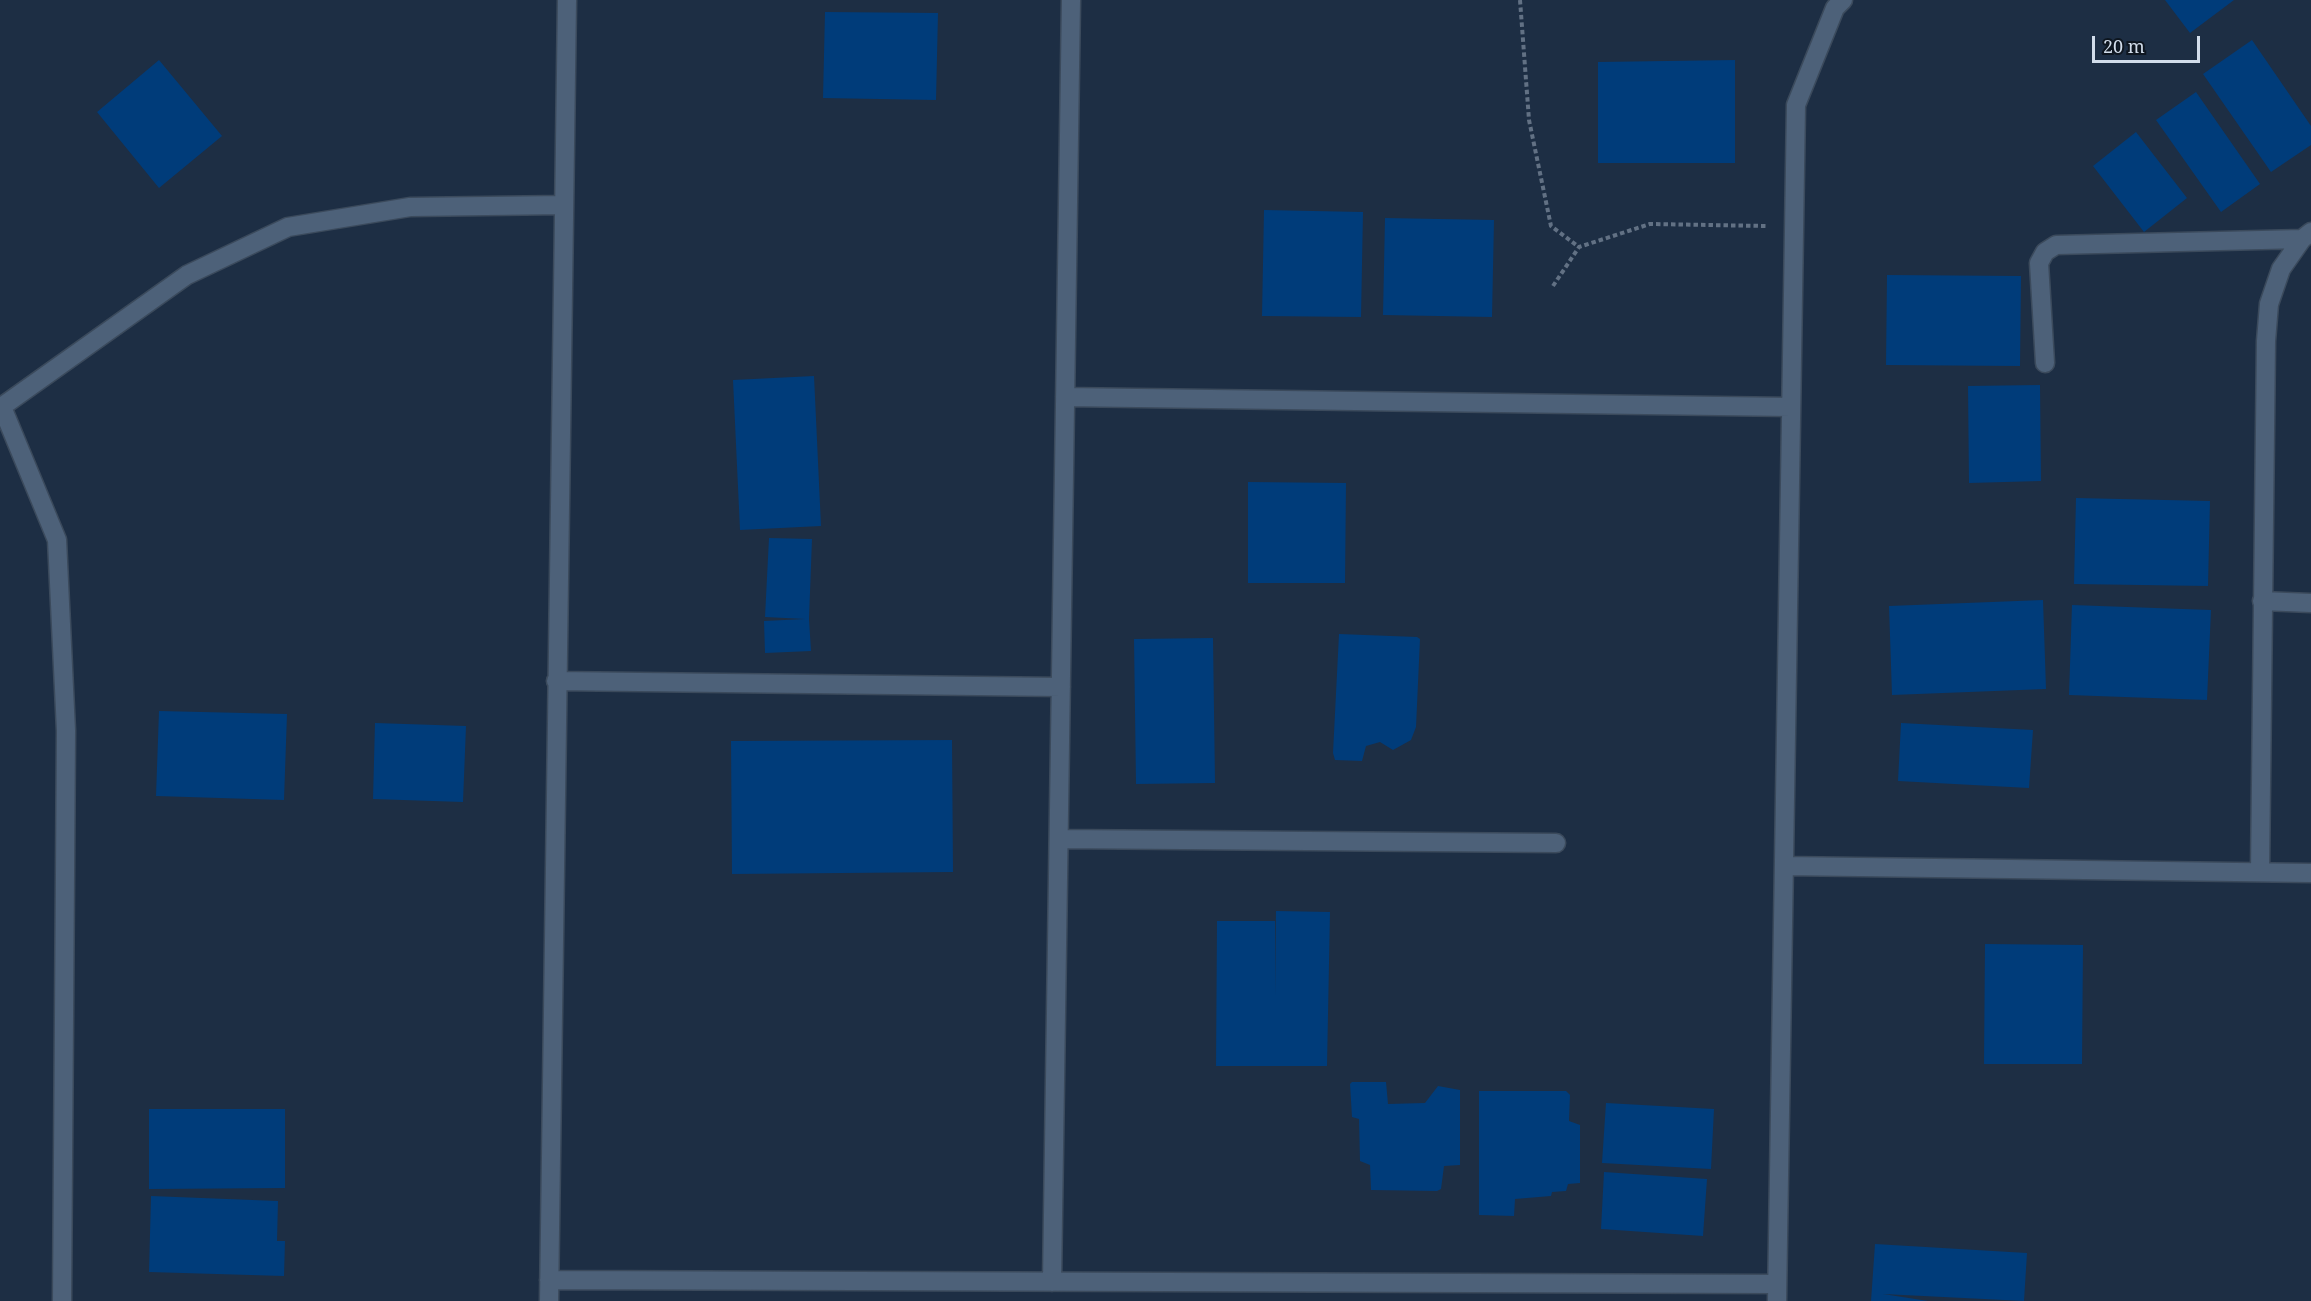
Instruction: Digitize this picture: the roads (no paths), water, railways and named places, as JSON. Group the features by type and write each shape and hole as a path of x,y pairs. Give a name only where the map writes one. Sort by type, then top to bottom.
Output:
{"street":[{"path":"549,1301 567,0"},
{"path":"1052,1281 1071,0"},
{"path":"549,1280 1052,1281 1777,1292 1796,105 1835,8 1843,0"},
{"path":"62,1301 66,731 57,540 1,408 187,275 288,227 410,207 563,205"},
{"path":"2045,363 2039,263 2045,252 2056,245 2307,235"},
{"path":"2260,872 2266,341 2269,304 2281,269 2307,235"},
{"path":"1065,397 1791,407"},
{"path":"2262,601 2311,603"},
{"path":"556,681 1061,687"},
{"path":"1059,839 1556,843"},
{"path":"1784,866 2311,873"}]}
